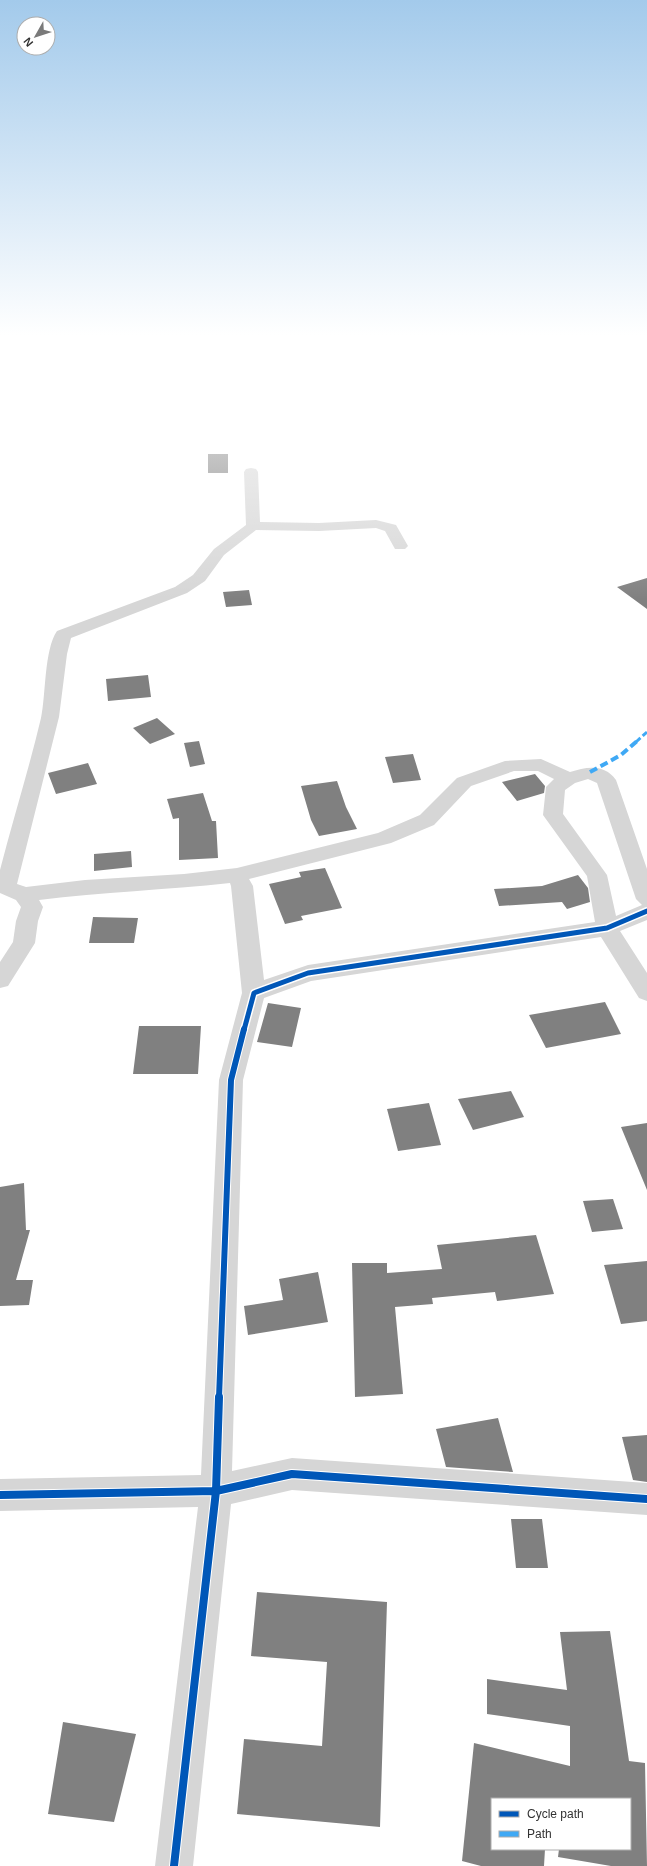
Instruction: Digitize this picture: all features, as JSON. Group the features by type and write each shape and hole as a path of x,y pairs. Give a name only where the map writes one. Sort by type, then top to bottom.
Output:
{"street":[{"path":"251,472 253,526"},
{"path":"10,890 50,717 58,654 63,635 104,618 181,590 199,578 219,552 253,526 319,527 376,524 391,528 400,546"},
{"path":"10,890 184,881 237,874 384,838 407,830 427,820 443,801 464,782 512,765 541,765 568,779"},
{"path":"647,899 606,780 590,772 568,779 556,787 552,815 597,875 607,928 647,992"},
{"path":"174,1866 216,1491 231,1080 254,993 242,886 237,874"},
{"path":"0,980 24,943 27,921 32,907 10,890"},
{"path":"254,993 308,973 607,928 647,911"},
{"path":"0,1495 216,1491 292,1474 647,1499"}],"building":[{"path":"208,454 228,454 228,473 208,473"},
{"path":"647,578 647,609 617,587"},
{"path":"249,590 252,605 226,607 223,592"},
{"path":"148,675 151,697 108,701 106,679"},
{"path":"157,718 175,734 150,744 133,728"},
{"path":"199,741 205,764 190,767 184,743"},
{"path":"413,754 421,780 393,783 385,757"},
{"path":"88,763 97,784 56,794 48,773"},
{"path":"535,774 545,786 544,793 517,801 502,782"},
{"path":"337,781 346,807 357,829 319,836 311,820 301,786"},
{"path":"203,793 212,821 216,821 218,858 179,860 179,818 173,819 167,799"},
{"path":"131,851 132,867 94,871 94,854"},
{"path":"325,868 342,908 301,916 303,920 285,924 269,884 301,877 299,872"},
{"path":"578,875 588,888 590,902 567,909 562,902 499,906 494,889 542,886"},
{"path":"93,917 138,918 134,943 89,943"},
{"path":"605,1002 621,1034 546,1048 529,1015"},
{"path":"268,1003 301,1008 292,1047 257,1042"},
{"path":"139,1026 201,1026 198,1074 133,1074"},
{"path":"511,1091 524,1117 473,1130 458,1099"},
{"path":"429,1103 441,1145 398,1151 387,1109"},
{"path":"647,1123 647,1190 621,1127"},
{"path":"24,1183 26,1230 30,1230 16,1280 33,1280 29,1305 0,1306 0,1187"},
{"path":"613,1199 623,1229 592,1232 583,1201"},
{"path":"536,1235 554,1294 497,1301 495,1292 432,1298 433,1304 395,1307 403,1394 355,1397 352,1263 387,1263 387,1273 442,1269 437,1245"},
{"path":"647,1261 647,1321 621,1324 604,1265"},
{"path":"318,1272 328,1322 248,1335 244,1306 283,1300 279,1279"},
{"path":"498,1418 513,1472 446,1467 436,1429"},
{"path":"647,1435 647,1482 633,1480 622,1437"},
{"path":"511,1519 542,1519 548,1568 516,1568"},
{"path":"257,1592 387,1602 380,1827 237,1814 244,1739 322,1746 327,1662 251,1656"},
{"path":"610,1631 629,1761 645,1763 647,1866 611,1866 558,1857 559,1850 631,1850 631,1798 491,1798 491,1850 545,1850 544,1866 481,1866 462,1861 474,1743 570,1766 570,1726 487,1714 487,1679 567,1690 560,1632"},
{"path":"63,1722 136,1734 114,1822 48,1814"}],"marked path":[{"path":"590,772 621,755 647,732"}],"cycle path":[{"path":"174,1866 216,1491 231,1080 254,993 308,973 607,928 647,911"},
{"path":"0,1495 216,1491 292,1474 647,1499"}]}
